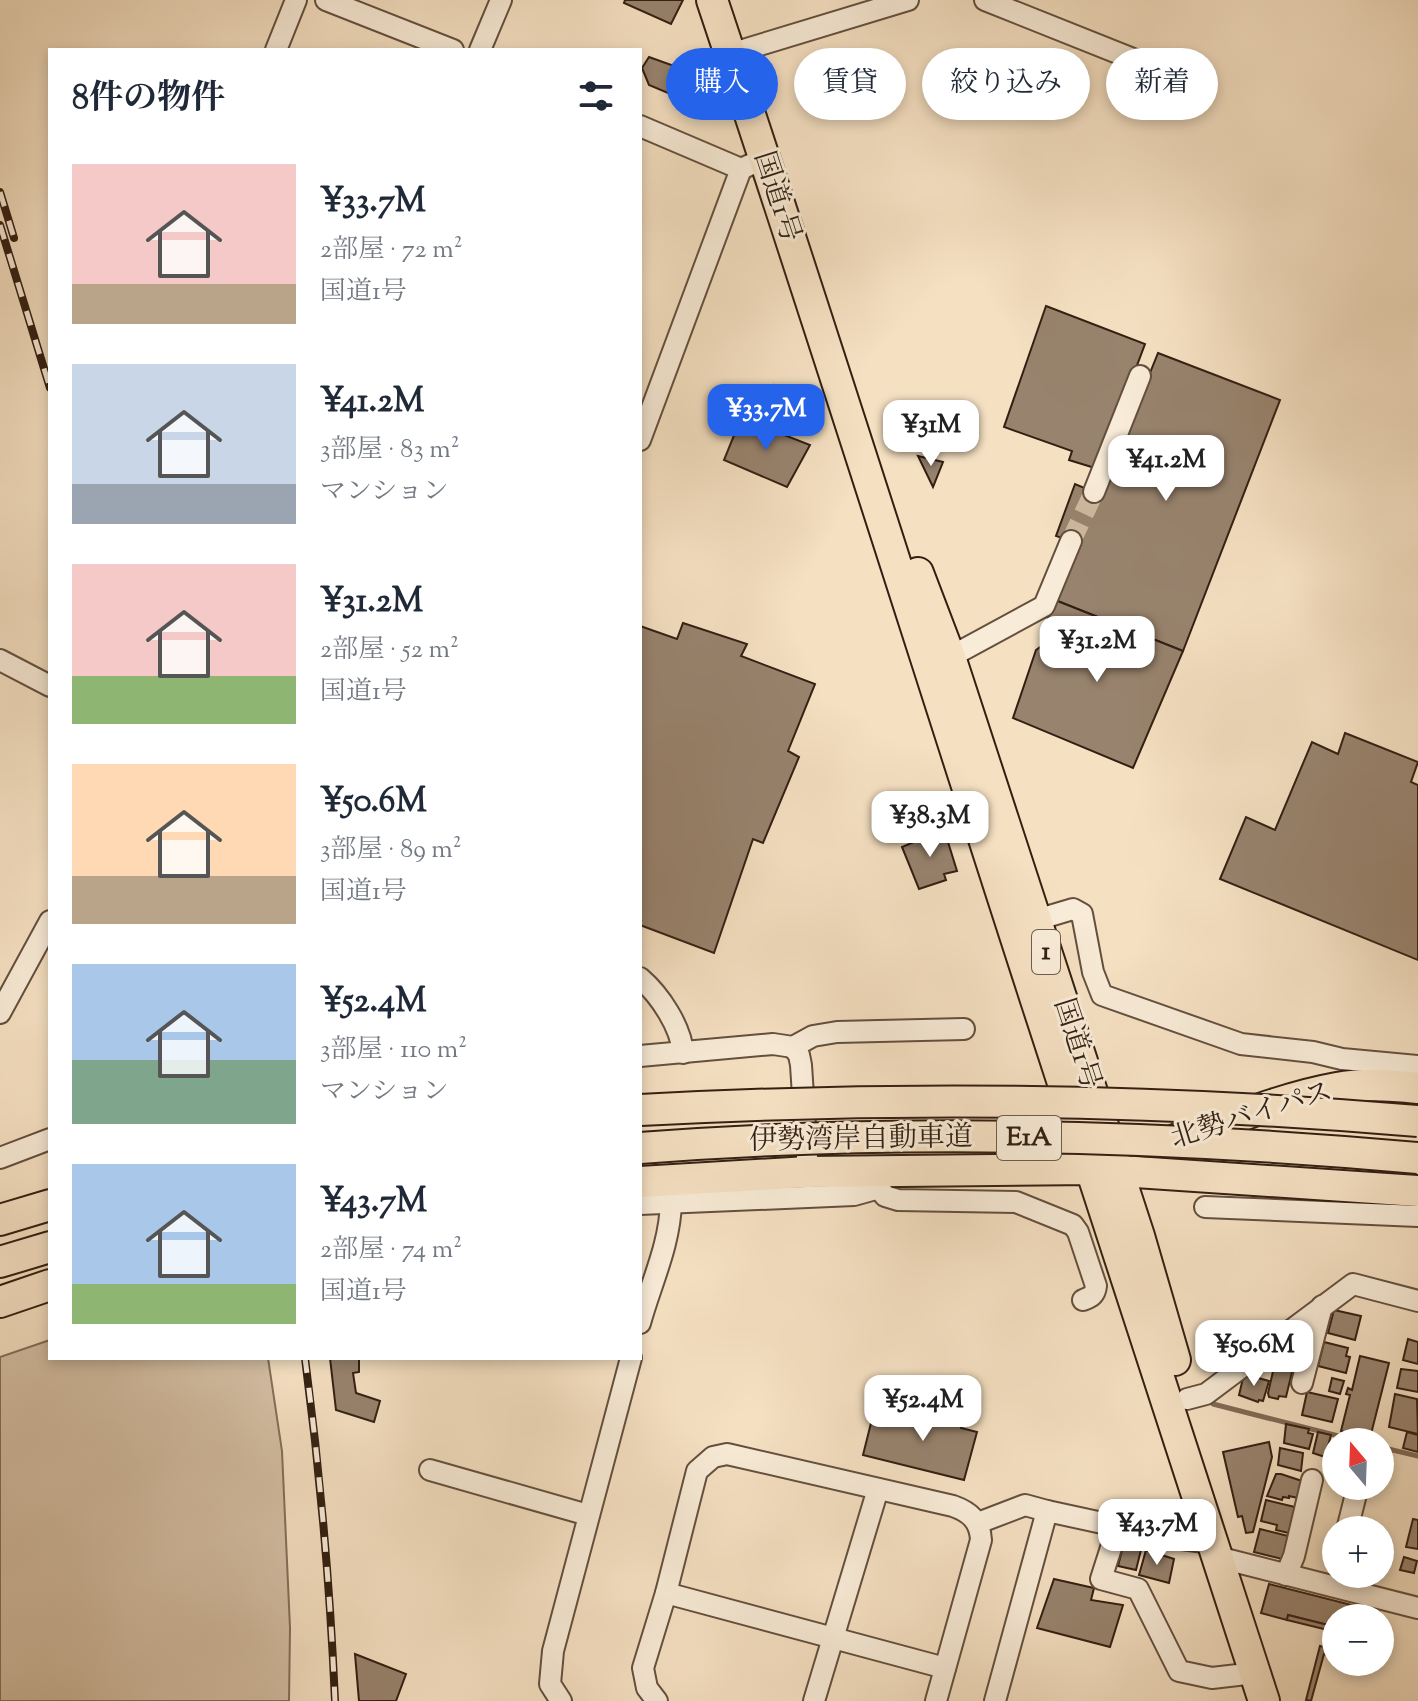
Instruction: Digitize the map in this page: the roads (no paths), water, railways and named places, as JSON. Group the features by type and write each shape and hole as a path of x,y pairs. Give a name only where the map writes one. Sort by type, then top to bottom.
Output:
{"highway":[{"name":"国道1号","path":"712,0 728,48"},
{"name":"国道1号","path":"743,120 752,164 796,258 950,657 1036,920 1180,1436 1220,1551 1257,1678"},
{"name":"国道1号","path":"796,258 1107,1167 1139,1236 1187,1399 1220,1551"},
{"name":"北勢バイパス","path":"1107,1167 1301,1096 1341,1073 1365,1085 1418,1088"},
{"name":"伊勢湾岸自動車道","path":"642,1110 874,1101 1041,1101 1199,1106 1418,1121"},
{"name":"伊勢湾岸自動車道","path":"642,1148 911,1137 1043,1138 1203,1143 1418,1158"},
{"name":"北勢バイパス","path":"642,1182 808,1172 882,1179 1107,1167 1187,1176 1321,1198 1418,1191"},
{"path":"1139,1236 1143,1211 1155,1193 1163,1185 1187,1176"},
{"path":"0,1220 48,1206"},
{"path":"0,1262 48,1248"},
{"path":"0,1302 48,1286"}],"street":[{"path":"277,48 296,0"},
{"path":"326,0 448,48"},
{"path":"481,48 501,0"},
{"path":"750,48 908,0"},
{"path":"985,0 1106,48"},
{"path":"642,127 752,164 642,435"},
{"path":"1094,492 1140,376"},
{"path":"950,657 1044,606 1071,541"},
{"path":"0,660 48,685"},
{"path":"1036,920 1073,909 1082,914 1093,972 1102,995 1241,1044 1313,1052 1341,1073 1418,1066"},
{"path":"0,1013 48,925"},
{"path":"642,980 661,1002 682,1040 683,1053"},
{"path":"793,1047 813,1036 837,1032 964,1029"},
{"path":"642,1056 773,1044 793,1047 801,1065 808,1172"},
{"path":"0,1158 48,1140"},
{"path":"642,1204 854,1195 882,1179 885,1196 898,1200 1016,1202 1073,1225 1078,1232 1096,1286 1090,1298 1083,1300"},
{"path":"1205,1207 1321,1198 1418,1216"},
{"path":"642,1317 662,1253 671,1202"},
{"path":"1187,1399 1206,1394 1353,1284 1418,1301"},
{"path":"1302,1383 1322,1306"},
{"path":"562,1700 550,1684 553,1651 630,1360"},
{"path":"657,1701 647,1688 643,1668 697,1471 713,1457 727,1454 965,1510 978,1523 981,1540 936,1701"},
{"path":"430,1470 588,1515"},
{"path":"1286,1575 1294,1556 1312,1480"},
{"path":"814,1701 878,1489"},
{"path":"978,1523 1025,1505 1220,1551 1286,1575 1322,1578"},
{"path":"995,1701 1047,1511"},
{"path":"1118,1526 1101,1579 1138,1589 1179,1671 1212,1678 1257,1678"},
{"path":"1360,1588 1418,1608"},
{"path":"666,1593 945,1668"}],"waterway":[{"path":"1213,1404 1322,1432"},
{"path":"1394,1450 1418,1456"}],"tunnel":[{"path":"1071,541 1094,492"}],"railway":[{"path":"0,192 14,238"},
{"path":"0,225 48,381"},
{"path":"305,1360 324,1529 335,1701"}]}
